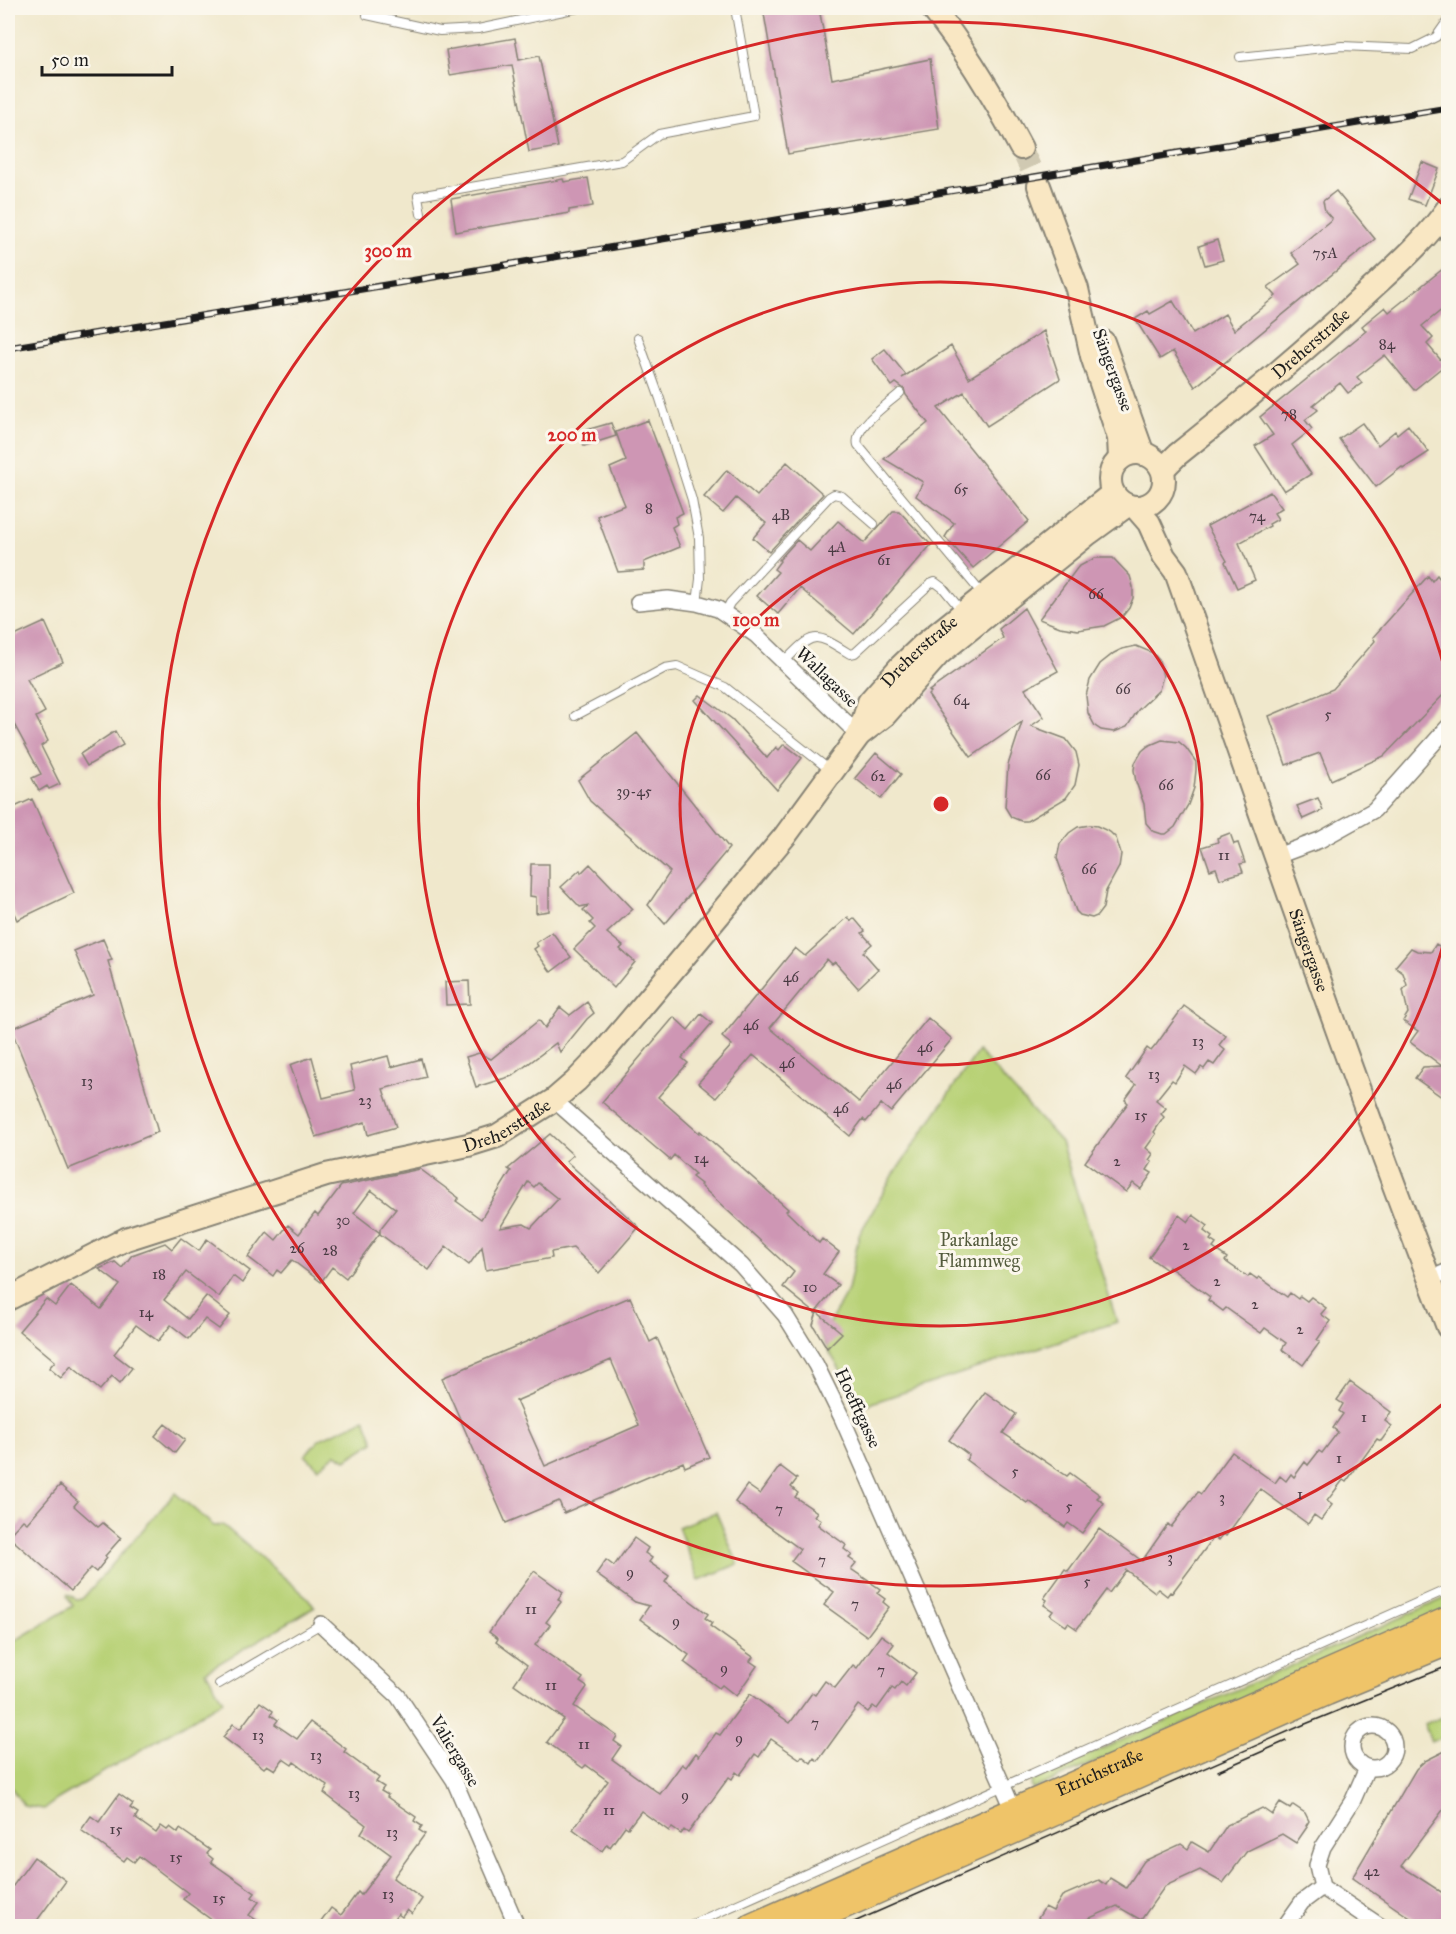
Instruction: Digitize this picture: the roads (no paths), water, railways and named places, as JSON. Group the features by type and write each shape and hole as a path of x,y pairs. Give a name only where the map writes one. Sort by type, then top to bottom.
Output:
{"main road":[{"name":"Etrichstraße","path":"751,1926 1449,1619"},
{"name":"Etrichstraße","path":"799,1926 1327,1693 1449,1643"}],"street":[{"path":"932,8 973,64 1021,148"},
{"name":"Sängergasse","path":"1039,186 1077,289 1092,356 1119,438 1120,459"},
{"name":"Dreherstraße","path":"1163,469 1274,377 1350,309 1425,238 1449,208"},
{"name":"Sängergasse","path":"1077,289 1094,320 1143,454"},
{"path":"1135,453 1151,457 1163,469 1165,484 1161,496 1146,507 1125,502 1110,478 1115,464 1120,459 1135,453"},
{"name":"Sängergasse","path":"1161,496 1162,510 1176,553 1176,572"},
{"name":"Sängergasse","path":"1125,502 1149,523 1164,556 1176,572 1348,1058 1439,1275 1449,1327"},
{"name":"Dreherstraße","path":"860,735 869,702 923,645 984,596 1125,502"},
{"name":"Dreherstraße","path":"8,1299 126,1239 326,1175 468,1145 497,1136 554,1100 602,1054 784,836 860,735 885,715 939,654 1125,502"},
{"name":"Wallagasse","path":"638,602 668,599 697,603 725,613 756,635 860,735"},
{"path":"1276,856 1320,840 1374,810 1449,727"},
{"name":"Hoefftgasse","path":"554,1100 741,1265 785,1316 816,1365 842,1418 1014,1811"},
{"name":"Valiergasse","path":"321,1624 398,1696 453,1780 517,1926"},
{"path":"1367,1768 1353,1800 1323,1846 1317,1865 1322,1887 1380,1926"},
{"path":"1286,1926 1302,1902 1322,1887"}],"lane":[{"path":"367,15 440,31 478,29 578,8"},
{"path":"421,214 418,196 622,161 659,134 754,116 735,8"},
{"path":"1240,57 1342,46 1412,49 1436,37 1449,20"},
{"path":"638,338 692,500 699,538 700,579 697,603"},
{"path":"900,393 860,429 858,445 984,596"},
{"path":"725,613 730,603 834,494 842,496 874,524"},
{"path":"784,662 808,638 815,637 825,639 850,654 855,653 930,584 935,582 964,613"},
{"path":"575,716 665,668 677,666 725,687 832,772"},
{"path":"688,1926 1004,1788 1449,1588"},
{"path":"219,1684 321,1624"}],"tunnel":[{"path":"1021,148 1039,186"}],"tram line":[{"path":"845,1926 1303,1725 1448,1666"},
{"path":"1218,1771 1286,1741"}],"railway":[{"path":"8,348 1448,108"}],"park label":[{"name":"Parkanlage Flammweg","path":"979,1250"}]}
